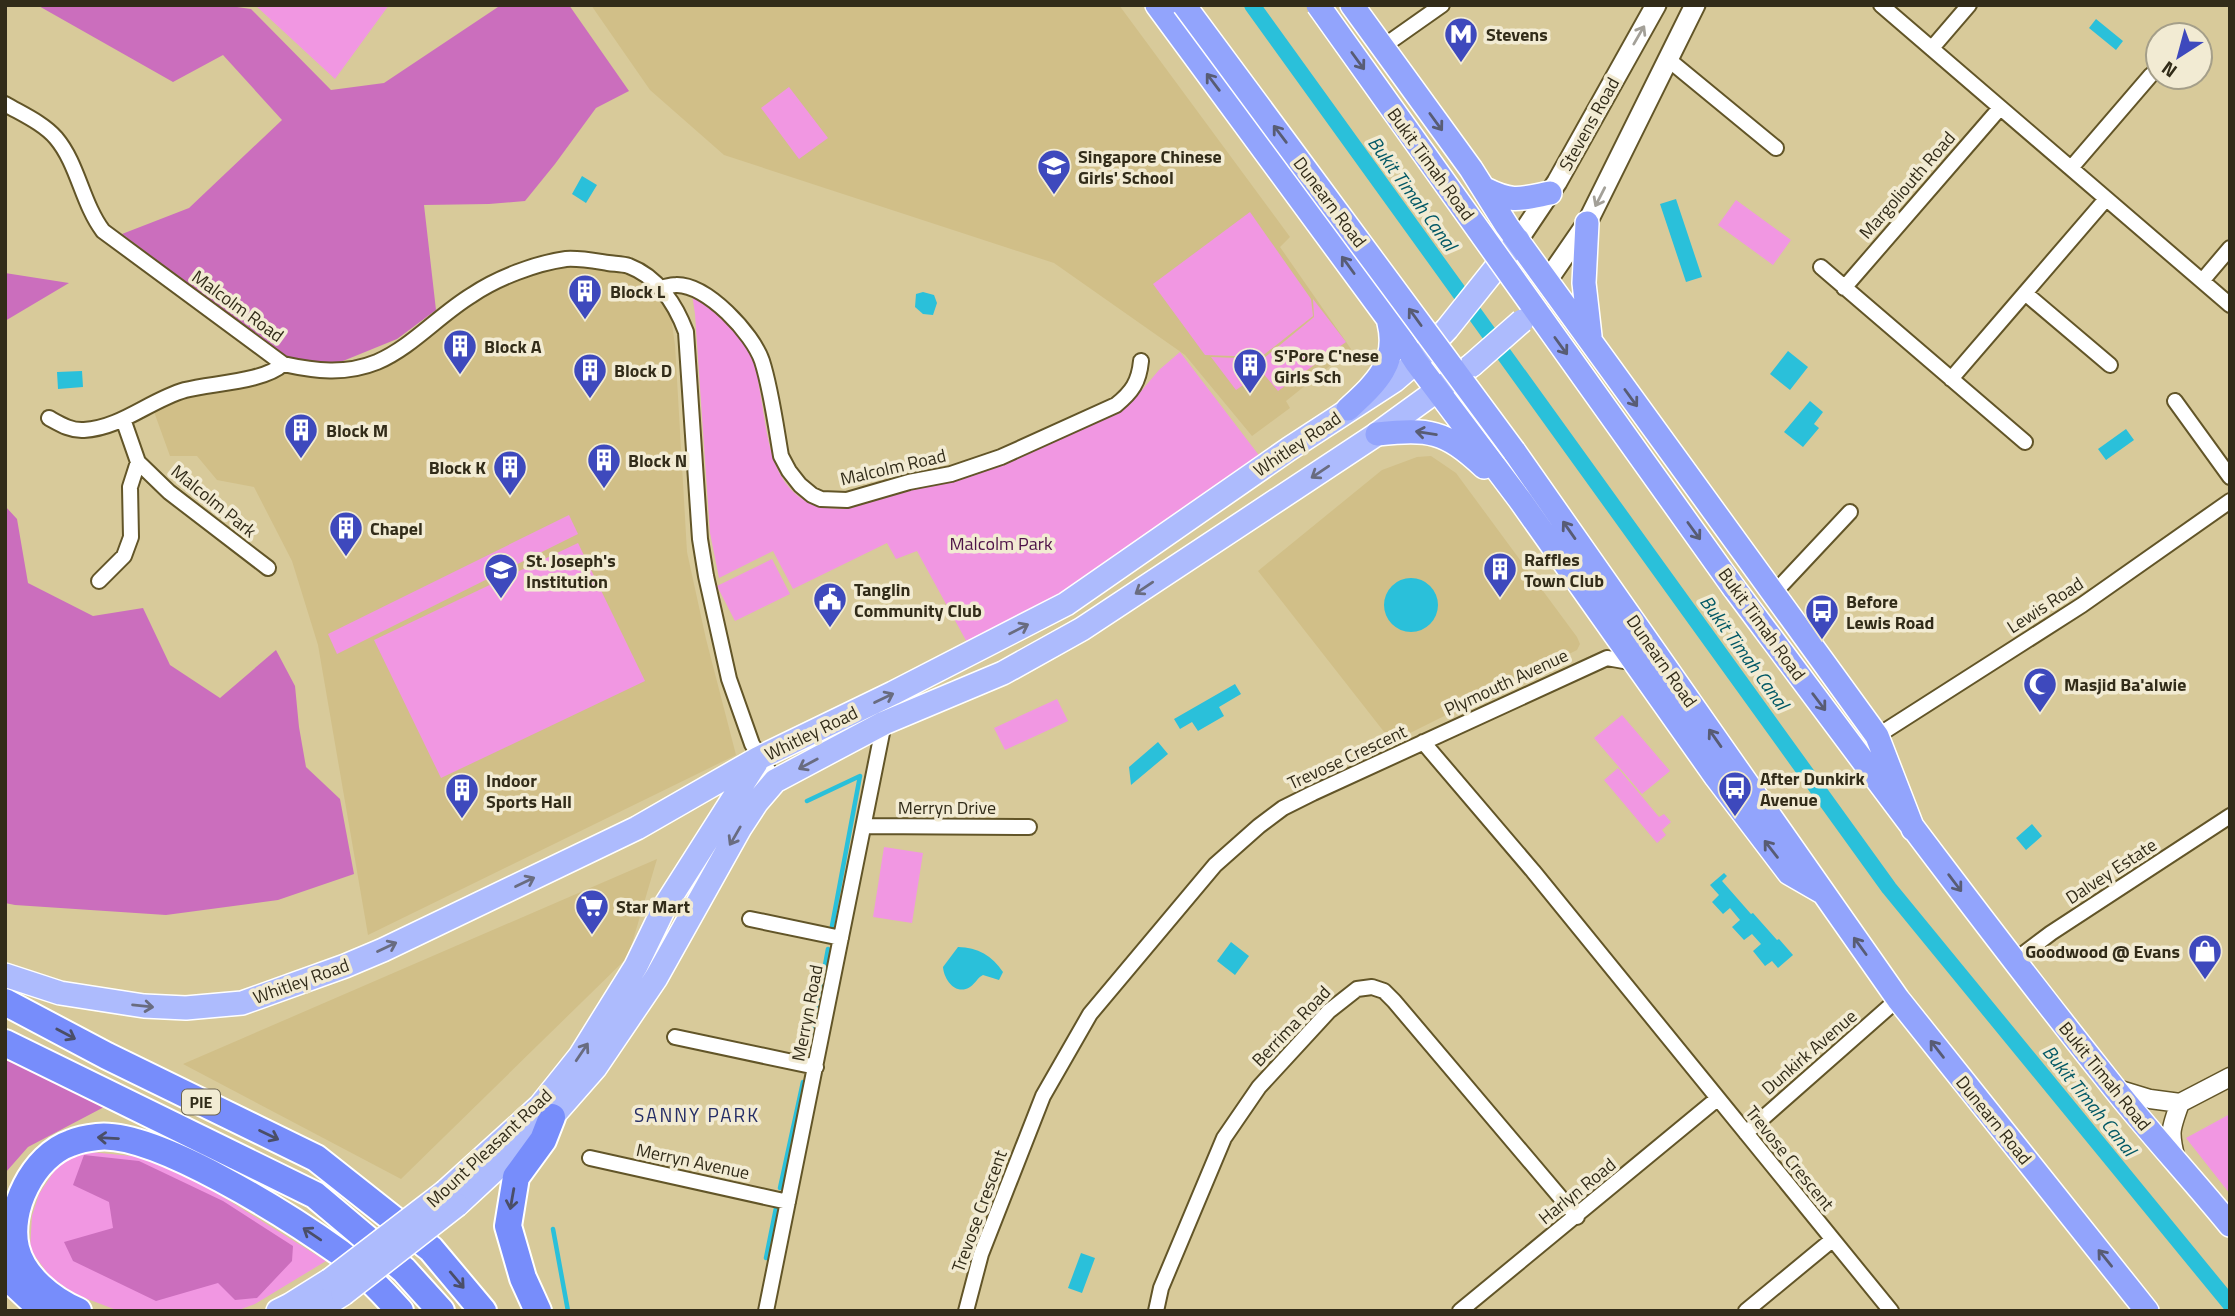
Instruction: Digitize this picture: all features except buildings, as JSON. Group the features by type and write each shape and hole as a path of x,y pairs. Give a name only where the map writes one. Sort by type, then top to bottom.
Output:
{"highway":[{"path":"1157,5 1389,320 1416,362 1520,500 1612,649 1643,654"},
{"name":"Dunearn Road","path":"1184,5 1514,451 1643,654 1822,892 1898,999 2147,1311"},
{"name":"Bukit Timah Road","path":"1318,5 1734,588 1913,829 2115,1088 2176,1164 2230,1225"},
{"path":"1352,5 1485,189 1507,226 1591,343 1877,736 1913,829"},
{"path":"1485,189 1505,199 1520,200 1550,193"},
{"path":"1587,223 1584,282 1591,343"},
{"path":"1348,409 1384,371 1392,352 1389,320"},
{"path":"1377,435 1414,431 1438,435 1477,461 1520,500"},
{"name":"PIE","path":"5,1002 107,1056 316,1158 431,1249 483,1311"},
{"name":"PIE","path":"5,1043 315,1195 404,1270 441,1311"},
{"path":"538,1311 523,1278 508,1226 516,1177 543,1140 552,1118"},
{"path":"78,1311 43,1289 27,1271 16,1250 15,1218 20,1196 33,1175 51,1156 69,1143 99,1137 125,1139 212,1173 287,1217 341,1253 400,1311"},
{"path":"5,1275 44,1311"}],"main road":[{"name":"Stevens Road","path":"1518,240 1550,193 1656,5"},
{"path":"1548,281 1587,223 1695,5"},
{"name":"Whitley Road","path":"5,975 60,993 144,1006 186,1009 242,1003 345,965 637,828 760,758 1066,604 1348,409 1395,380 1447,329 1518,240"},
{"name":"Whitley Road","path":"775,781 884,723 1003,673 1082,629 1377,435 1472,365 1522,321 1548,281"},
{"name":"Mount Pleasant Road","path":"452,1198 540,1106 580,1056 636,966 665,906 760,758"},
{"name":"Mount Pleasant Road","path":"316,1311 336,1287 552,1118 595,1068 656,978 740,828 775,781"},
{"name":"Mount Pleasant Road","path":"278,1311 336,1287"}],"street":[{"path":"1381,45 1388,43 1442,5"},
{"path":"1881,5 2230,305"},
{"path":"1932,48 1969,5"},
{"path":"1669,60 1776,148"},
{"path":"2071,168 2144,83"},
{"name":"Malcolm Road","path":"5,104 48,130 63,147 103,231 283,364 313,371 345,371 375,363 397,352 473,294 510,274 567,259 629,267 650,278 678,310 686,332 701,549 729,679 752,744 775,781"},
{"name":"Margoliouth Road","path":"1844,288 2000,108"},
{"path":"1951,380 2106,199"},
{"path":"2202,281 2230,248"},
{"path":"1821,267 2025,442"},
{"name":"Malcolm Road","path":"660,288 677,285 693,288 720,305 746,332 761,359 782,456 800,485 821,499 847,500 909,482 951,474 1001,457 1116,405 1132,392 1140,375 1141,361"},
{"path":"2025,293 2110,365"},
{"path":"49,418 66,427 82,431 100,427 182,391 257,377 283,364"},
{"path":"2175,401 2230,477"},
{"name":"Malcolm Park","path":"123,419 138,463 169,492 268,568"},
{"path":"99,581 124,556 131,537 130,487 138,463"},
{"name":"Lewis Road","path":"1877,736 2082,606 2230,500"},
{"name":"Bukit Timah Road","path":"1774,593 1850,512"},
{"name":"Plymouth Avenue","path":"1423,742 1612,649"},
{"name":"Merryn Road","path":"766,1311 884,723"},
{"name":"Trevose Crescent","path":"966,1311 984,1246 1043,1096 1090,1014 1215,865 1259,825 1283,808 1423,742 1533,871 1891,1311"},
{"name":"Dalvey Estate","path":"2014,961 2051,933 2230,816"},
{"name":"Merryn Drive","path":"865,826 1029,827"},
{"path":"750,919 841,938"},
{"name":"Berrima Road","path":"1156,1311 1166,1276 1223,1138 1259,1087 1329,1012 1357,989 1372,987 1384,991 1394,1001 1577,1217"},
{"name":"Dunkirk Avenue","path":"1746,1133 1898,999"},
{"path":"675,1037 816,1066"},
{"path":"2115,1088 2150,1099 2180,1103 2230,1077"},
{"name":"Harlyn Road","path":"1461,1311 1717,1100"},
{"path":"2176,1164 2170,1138 2180,1103"},
{"name":"Merryn Avenue","path":"590,1158 788,1202"},
{"path":"1746,1311 1832,1240"}],"shaded area":[{"path":"37,5 223,5 251,9 331,90 384,83 501,5 569,5 629,91 596,108 525,201 424,205 436,310 397,339 338,363 312,364 285,356 122,234 189,208 282,120 223,55 173,82"},
{"name":"Singapore Chinese Girls' School","path":"591,5 1119,5 1290,237 1280,247 1351,349 1286,401 1290,408 1252,436 1185,355 1054,263 724,155 650,90"},
{"name":"St. Joseph's Institution","path":"567,259 629,266 668,296 675,345 687,552 736,755 368,935 318,645 292,561 254,487 217,480 197,456 170,456 153,409 283,364 368,369 473,294"},
{"path":"5,273 69,283 5,321"},
{"name":"Raffles Town Club","path":"1431,456 1456,473 1580,644 1577,650 1392,742 1258,571 1382,470 1417,457"},
{"path":"5,506 17,519 28,583 93,616 143,608 170,665 220,698 276,650 295,686 306,767 340,799 354,874 278,900 166,915 5,903"},
{"path":"657,859 628,957 401,1179 183,1064"},
{"path":"5,1053 106,1106 28,1147 5,1176"},
{"path":"84,1155 139,1161 223,1201 293,1246 292,1261 257,1298 235,1300 218,1283 156,1301 73,1261 64,1242 113,1228 109,1202 73,1185"}],"green space":[{"path":"255,5 389,5 335,79"},
{"path":"789,87 828,138 799,159 761,108"},
{"path":"1736,200 1791,240 1773,265 1718,225"},
{"path":"1250,212 1311,299 1313,316 1261,357 1205,355 1153,284"},
{"name":"Malcolm Park","path":"692,294 727,323 742,340 756,367 769,442 780,474 801,498 820,507 844,509 1002,463 1120,411 1180,352 1261,458 1062,596 969,646 917,551 896,559 887,543 793,589 773,551 719,578 710,533"},
{"path":"1313,299 1346,342 1278,391 1262,372 1236,390 1211,357 1263,359 1314,317"},
{"path":"569,515 578,534 337,654 328,634"},
{"path":"578,543 645,681 441,778 374,640"},
{"path":"772,559 790,594 735,621 717,586"},
{"path":"1057,699 1068,721 1005,750 994,728"},
{"path":"1622,715 1670,771 1642,794 1594,738"},
{"path":"1618,768 1659,817 1664,814 1671,822 1662,830 1666,835 1657,843 1604,780"},
{"path":"884,847 923,853 912,923 873,917"},
{"path":"2230,1114 2230,1194 2186,1138"},
{"path":"81,1151 141,1157 194,1179 326,1261 255,1304 236,1311 119,1311 77,1295 51,1278 30,1249 32,1216 39,1194 59,1164"}],"water":[{"path":"2096,19 2123,41 2116,50 2089,28"},
{"path":"582,176 597,185 586,203 572,194"},
{"path":"1676,199 1702,277 1686,282 1660,204"},
{"path":"923,292 934,295 937,303 933,315 923,314 915,307 916,294"},
{"path":"1788,351 1808,367 1790,390 1770,374"},
{"path":"82,371 83,387 58,389 57,372"},
{"path":"1810,401 1823,412 1814,424 1819,428 1803,447 1784,432"},
{"path":"2126,429 2134,440 2106,460 2098,449"},
{"path":"1411,578 1430,586 1438,605 1430,624 1411,632 1392,624 1384,605 1392,586"},
{"path":"1235,684 1241,694 1219,707 1224,716 1198,731 1192,722 1180,729 1174,719"},
{"path":"1158,742 1168,754 1131,785 1129,767"},
{"path":"2032,824 2042,836 2026,850 2016,838"},
{"path":"1724,873 1727,876 1722,881 1793,955 1778,968 1772,961 1765,966 1753,951 1761,944 1752,934 1744,940 1732,927 1740,920 1730,908 1723,914 1712,902 1719,895 1710,885"},
{"path":"1231,942 1249,956 1235,975 1217,961"},
{"path":"958,947 978,951 994,961 1003,972 999,980 983,975 965,989 960,990 952,985 943,967"},
{"path":"1081,1253 1095,1258 1082,1293 1068,1288"}],"waterway":[{"name":"Bukit Timah Canal","path":"1252,5 1889,888 2230,1304"},
{"path":"807,801 860,776"},
{"path":"832,926 860,776"},
{"path":"809,1051 828,949"},
{"path":"780,1188 803,1082"},
{"path":"766,1258 776,1208"},
{"path":"553,1229 568,1311"}],"place":[{"name":"Stevens","path":"1461,64"},
{"name":"Singapore Chinese Girls' School","path":"1054,196"},
{"name":"Block L","path":"585,321"},
{"name":"Block A","path":"460,376"},
{"name":"S'Pore C'nese Girls Sch","path":"1250,395"},
{"name":"Block D","path":"590,400"},
{"name":"Block M","path":"301,460"},
{"name":"Block N","path":"604,490"},
{"name":"Block K","path":"510,497"},
{"name":"Chapel","path":"346,558"},
{"name":"Raffles Town Club","path":"1500,599"},
{"name":"St. Joseph's Institution","path":"501,600"},
{"name":"Tanglin Community Club","path":"830,629"},
{"name":"Before Lewis Road","path":"1822,641"},
{"name":"Masjid Ba'alwie","path":"2040,714"},
{"name":"After Dunkirk Avenue","path":"1735,818"},
{"name":"Indoor Sports Hall","path":"462,820"},
{"name":"Star Mart","path":"592,936"},
{"name":"Goodwood @ Evans","path":"2205,981"}],"district":[{"name":"SANNY PARK","path":"697,1114"}]}
